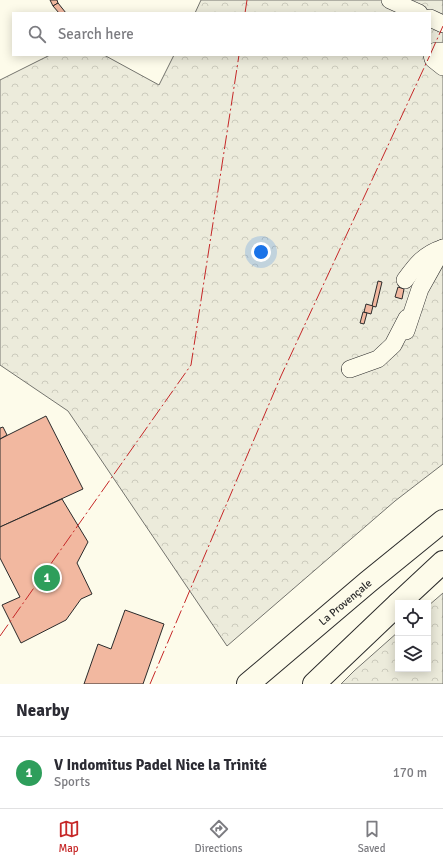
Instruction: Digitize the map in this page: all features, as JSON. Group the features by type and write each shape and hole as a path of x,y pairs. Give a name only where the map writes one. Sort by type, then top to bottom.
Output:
{"highway":[{"name":"La Provençale","path":"248,684 368,582 443,521"},
{"path":"401,600 443,562"},
{"path":"314,684 395,606"}],"street":[{"path":"390,0 417,12"},
{"path":"431,18 443,24"},
{"path":"443,51 436,51 432,55 433,60 443,67"},
{"path":"404,280 418,262 432,251 443,248"},
{"path":"406,331 420,289 443,248"},
{"path":"350,369 378,359 393,345 404,321 411,313"}],"green space":[{"path":"201,0 443,0 443,464 395,501 227,646 68,411 0,365 0,80 48,56 106,56 159,85 174,56 431,56 431,12 195,12"},
{"path":"443,593 443,684 341,684 395,635 395,672 431,672 431,603"}],"building":[{"path":"50,0 57,0 58,3 53,6"},
{"path":"58,3 65,12 58,12 53,6"},
{"path":"378,281 382,282 376,307 372,306"},
{"path":"398,287 404,289 402,299 395,297"},
{"path":"366,304 373,306 371,314 364,312"},
{"path":"363,312 367,313 364,324 360,323"},
{"path":"46,416 83,489 0,527 0,439"},
{"path":"3,427 7,435 0,439 0,428"},
{"path":"62,499 88,542 77,563 92,594 81,599 66,620 21,643 2,605 20,597 0,558 0,527"},
{"path":"125,610 164,624 143,684 84,684 98,644 111,649"}],"power":[{"path":"245,12 247,0"},
{"path":"431,53 443,26"},
{"path":"0,636 191,365 239,56"},
{"path":"150,684 281,376 430,56"}],"place":[{"name":"V Indomitus Padel Nice la Trinité","path":"47,578"}]}
